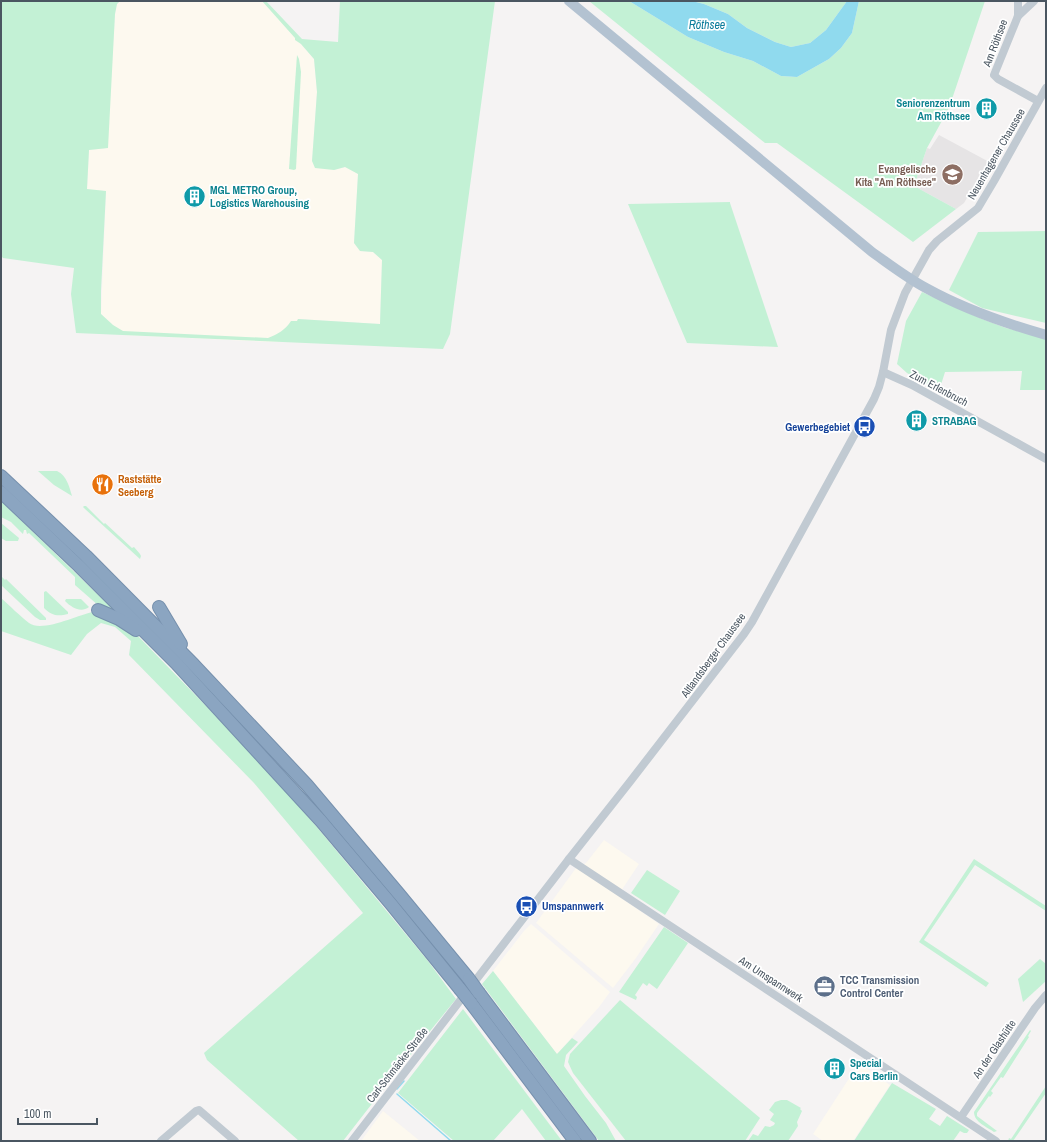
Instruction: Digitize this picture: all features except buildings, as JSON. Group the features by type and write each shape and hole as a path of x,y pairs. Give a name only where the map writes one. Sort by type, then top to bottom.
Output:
{"highway":[{"path":"1,476 86,556 194,665 307,785 468,979 590,1141"},
{"path":"1,492 79,566 163,650 321,821 460,988 466,1002 575,1141"},
{"path":"159,606 169,626 194,665"},
{"path":"98,610 125,623 163,650"}],"main road":[{"path":"569,1 872,252 926,288 986,316 1010,325 1046,335"}],"street":[{"name":"Am Röthsee","path":"1018,1 1018,16 994,75 998,79 1038,101"},
{"name":"Am Röthsee","path":"1018,16 1034,1"},
{"name":"Neuenhagener Chaussee","path":"913,280 930,250 938,241 978,208 1046,89"},
{"name":"Altlandsberger Chaussee","path":"466,1002 569,859 736,646 752,622 868,411 879,387 892,328 905,293 913,280"},
{"name":"Zum Erlenbruch","path":"883,372 912,385 1046,459"},
{"name":"Am Umspannwerk","path":"569,859 996,1141"},
{"name":"An der Glashütte","path":"961,1117 1035,1008 1046,995"},
{"name":"Carl-Schmäcke-Straße","path":"352,1141 466,1002"},
{"path":"161,1141 199,1110 235,1141"}],"shaded area":[{"path":"120,1 263,1 314,59 317,92 312,161 334,170 346,167 358,174 354,243 360,251 373,252 382,260 380,324 298,319 285,342 270,342 124,335 101,314 106,191 87,190 89,150 107,148 115,14 117,4"},
{"name":"Evangelische Kita \"Am Röthsee\"","path":"939,135 993,164 981,186 971,191 964,203 956,209 914,186 927,148 930,149"},
{"path":"604,840 639,864 623,888 621,898 659,924 613,988 536,923 576,868 586,863"},
{"path":"531,924 610,992 599,1007 557,1054 493,971"},
{"name":"Special Cars Berlin","path":"859,1063 890,1085 853,1141 823,1141 813,1134"},
{"path":"383,1111 420,1141 361,1141"}],"green space":[{"path":"1,1 120,1 117,4 115,14 108,148 89,150 87,189 106,191 101,314 113,325 123,331 268,338 281,331 291,321 297,321 298,319 380,324 382,260 373,252 360,251 354,243 358,174 345,167 334,170 315,168 312,161 317,92 314,59 301,44 295,40 295,38 262,1 266,1 302,39 338,42 340,1 495,1 450,334 443,349 76,333 71,294 74,268 3,258 1,256"},
{"path":"589,1 629,1 688,37 724,52 753,61 781,76 797,77 829,59 841,48 852,33 859,1 985,1 949,108 927,148 914,186 956,209 913,242 777,143 765,143"},
{"path":"692,1 847,1 826,30 810,43 791,47 775,42 747,28 728,14 704,4"},
{"path":"297,55 301,72 296,169 294,170 289,169"},
{"path":"730,202 778,347 687,343 628,204"},
{"path":"1046,231 1046,323 982,308 949,290 978,232"},
{"path":"922,292 1006,328 1046,338 1046,390 1020,390 1022,371 945,372 939,391 907,373 897,364 906,321"},
{"path":"38,471 57,471 60,473 67,482 72,496 54,485"},
{"path":"1,501 122,618 99,606 75,585 75,577 29,533 27,534 26,530 24,530 23,534 11,522 1,517"},
{"path":"86,506 132,548 134,547 141,556 140,559 85,509 83,507"},
{"path":"1,523 19,538 18,541 6,541 1,538"},
{"path":"1,576 5,580 6,579 46,618 46,620 40,620 35,617 1,585"},
{"path":"46,591 68,612 68,614 54,615 44,608 44,592"},
{"path":"1,598 29,623 35,626 51,625 93,612 134,632 267,770 316,826 428,961 456,999 343,1141 299,1141 207,1060 204,1053 363,913 254,783 129,655 131,641 115,627 101,623 87,634 71,655 1,631"},
{"path":"66,599 81,599 89,607 83,610 77,609 65,601"},
{"path":"974,859 1046,906 1046,911 975,865 924,940 989,983 986,987 919,942"},
{"path":"647,870 680,891 665,915 631,893"},
{"path":"664,927 688,943 657,989 649,983 647,986 643,983 635,995 637,997 636,1000 619,992"},
{"path":"1040,959 1046,964 1046,981 1023,1002 1018,979"},
{"path":"493,971 557,1054 572,1038 578,1042 566,1055 564,1066 606,1123 616,1141 599,1141 482,984"},
{"path":"620,1000 760,1118 745,1141 626,1141 573,1073 568,1062 570,1054"},
{"path":"463,1009 562,1141 546,1141 522,1109 493,1141 454,1141 398,1093"},
{"path":"1030,1030 1029,1037 1003,1078 1001,1077 991,1091 993,1093 990,1097 989,1096 977,1113 977,1116 997,1131 994,1132 976,1119 974,1112"},
{"path":"892,1083 936,1109 929,1119 940,1126 947,1116 969,1130 967,1133 960,1131 953,1141 854,1141"},
{"path":"1046,1086 1046,1093 1013,1141 1008,1141 1009,1138 1011,1139"},
{"path":"787,1100 801,1108 800,1109 802,1111 797,1122 798,1126 788,1141 748,1141 753,1134 758,1136 765,1126 770,1127 774,1125 775,1123 770,1120 774,1114 769,1110 775,1102"}],"water":[{"name":"Röthsee","path":"629,1 692,1 704,4 728,14 747,28 775,42 791,47 810,43 826,30 847,1 859,1 852,33 841,48 829,59 797,77 781,76 753,61 724,52 688,37"}],"waterway":[{"path":"397,1089 404,1081"},
{"path":"397,1094 451,1141"}],"place":[{"name":"Seniorenzentrum Am Röthsee","path":"986,109"},
{"name":"Evangelische Kita \"Am Röthsee\"","path":"952,175"},
{"name":"MGL METRO Group, Logistics Warehousing","path":"195,196"},
{"name":"STRABAG","path":"916,421"},
{"name":"Gewerbegebiet","path":"865,427"},
{"name":"Raststätte Seeberg","path":"103,485"},
{"name":"Umspannwerk","path":"527,906"},
{"name":"TCC Transmission Control Center","path":"825,986"},
{"name":"Special Cars Berlin","path":"835,1069"}]}
